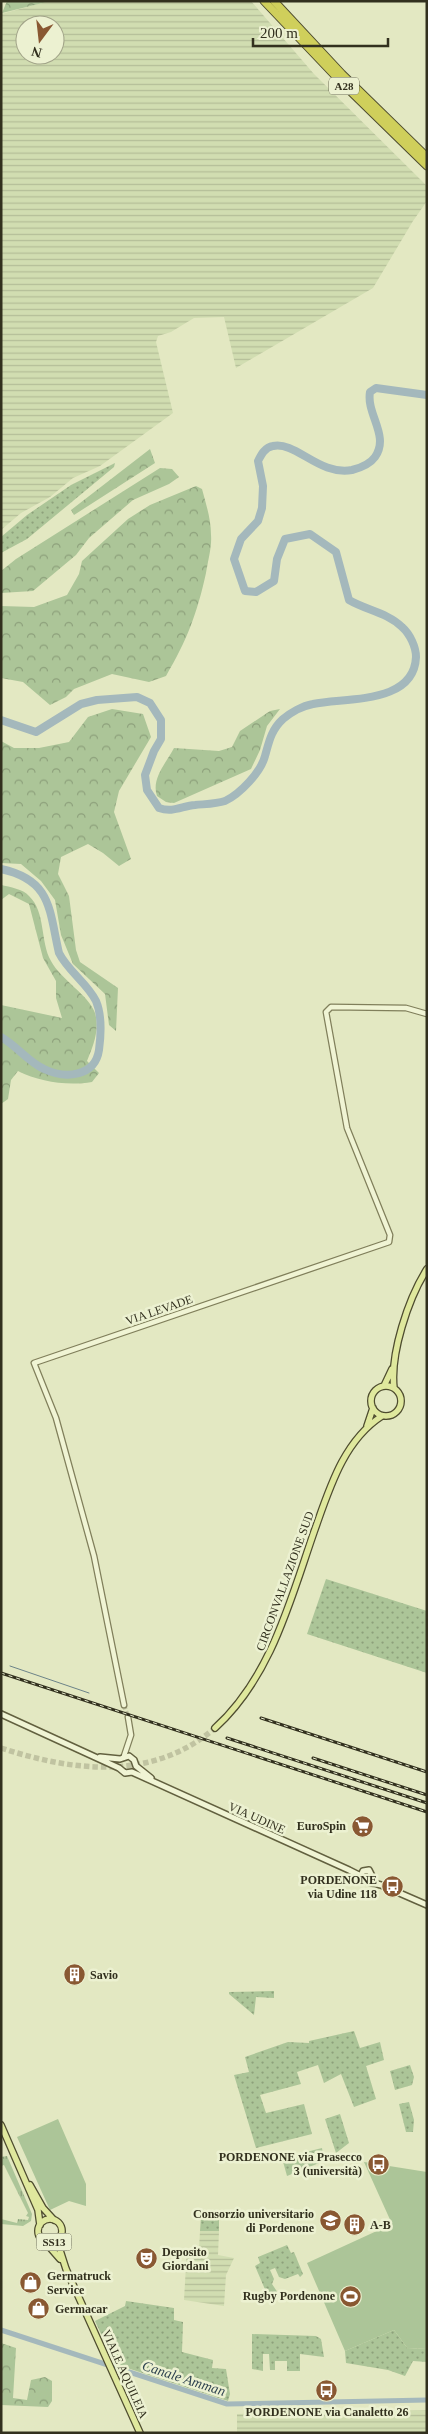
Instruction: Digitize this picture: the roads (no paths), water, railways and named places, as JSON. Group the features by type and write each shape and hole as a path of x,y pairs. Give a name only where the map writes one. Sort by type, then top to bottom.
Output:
{"highway":[{"name":"A28","path":"264,1 343,84 427,166"},
{"name":"A28","path":"274,1 342,74 427,157"}],"main road":[{"path":"382,1416 373,1408 371,1400 374,1392 384,1386 392,1367 410,1306 427,1269"},
{"path":"362,1434 382,1416 393,1415 400,1408 401,1397 394,1388 392,1367"},
{"path":"384,1386 394,1388"},
{"path":"362,1434 373,1408"},
{"name":"CIRCONVALLAZIONE SUD","path":"215,1728 243,1697 265,1661 282,1623 333,1480 362,1434"},
{"path":"1,1714 119,1768 125,1773 132,1772 158,1784"},
{"path":"95,1757 125,1757 134,1760 136,1766 158,1784"},
{"path":"119,1768 125,1757"},
{"path":"132,1772 136,1766"},
{"name":"VIA UDINE","path":"158,1784 361,1874"},
{"path":"371,1878 364,1881 361,1874 369,1870 371,1878 381,1885 427,1905"},
{"name":"VIALE AQUILEIA","path":"1,2125 40,2214 38,2233 55,2251 66,2269 140,2433"},
{"name":"VIALE AQUILEIA","path":"25,2177 43,2208 60,2224 62,2231 57,2241 66,2269"},
{"name":"SS13","path":"40,2225 46,2220 54,2220"},
{"name":"SS13","path":"45,2242 57,2241"}],"street":[{"name":"VIA LEVADE","path":"124,1705 94,1556 56,1418 34,1364 389,1242 390,1235 347,1128 326,1012 331,1007 406,1008 427,1014"},
{"path":"125,1757 126,1746 131,1735 128,1718"}],"waterway":[{"path":"1,720 36,732 81,704 97,700 137,697 150,703 161,720 161,739 154,751 145,775 147,790 159,808 173,810 222,802 231,798 249,782 259,769 276,727 283,719 296,710 313,704 376,696 404,684 412,673 416,657 415,649 408,633 396,622 384,615 349,600 336,552 310,534 285,539 277,559 274,581 256,592 245,591 234,559 241,539 258,521 262,508 263,486 258,461 266,450 273,446 282,446 290,448 329,468 340,470 358,468 368,464 375,457 379,449 379,433 371,408 370,392 376,388 427,395"},
{"path":"1,869 18,874 39,889 50,910 59,953 67,966 88,988 96,1001 101,1032 99,1050 92,1066 85,1071 70,1075 52,1072 38,1066 1,1037"},
{"path":"10,1666 89,1693"},
{"name":"Canale Amman","path":"1,2330 227,2404 427,2400"}],"tunnel":[{"path":"124,1705 128,1717"},
{"path":"1,1748 57,1762 112,1767 140,1764 166,1757 191,1745 215,1728"}],"railway":[{"path":"1,1673 427,1812"},
{"path":"261,1718 427,1772"},
{"path":"227,1738 427,1803"},
{"path":"313,1758 427,1795"}],"place":[{"name":"EuroSpin","path":"362,1826"},
{"name":"PORDENONE via Udine 118","path":"393,1887"},
{"name":"Savio","path":"74,1975"},
{"name":"PORDENONE via Prasecco 3 (università)","path":"378,2164"},
{"name":"Consorzio universitario di Pordenone","path":"330,2221"},
{"name":"A-B","path":"354,2225"},
{"name":"Deposito Giordani","path":"146,2259"},
{"name":"Germatruck Service","path":"31,2283"},
{"name":"Rugby Pordenone","path":"351,2296"},
{"name":"Germacar","path":"39,2309"},
{"name":"PORDENONE via Canaletto 26","path":"327,2391"}]}
